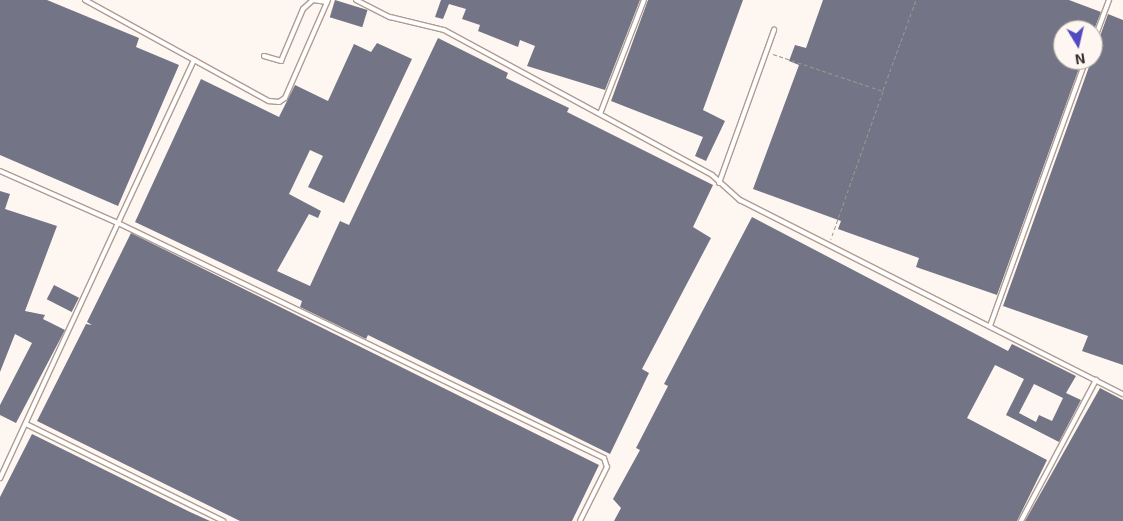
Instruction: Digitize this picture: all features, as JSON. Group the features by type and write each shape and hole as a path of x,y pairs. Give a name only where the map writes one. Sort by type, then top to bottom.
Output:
{"lane":[{"path":"85,0 269,101 279,102 285,98 328,1 313,0 303,9 281,61 264,56"},
{"path":"356,0 390,17 444,30 600,114 719,183 740,200 1123,394"},
{"path":"600,114 644,0"},
{"path":"1101,20 1109,0"},
{"path":"719,183 774,30"},
{"path":"0,478 194,60"},
{"path":"990,326 1082,70"},
{"path":"0,171 118,223 604,458 607,468 580,521"},
{"path":"1021,521 1096,380"},
{"path":"26,424 222,521"}],"path":[{"path":"829,245 916,0"},
{"path":"766,51 883,91"}],"building":[{"path":"0,0 47,0 139,38 136,47 179,65 118,206 0,155"},
{"path":"335,0 368,10 362,27 330,17"},
{"path":"441,0 640,0 605,90 527,66 535,46 520,40 518,47 478,31 480,25 462,19 466,9 449,4 443,19 435,17"},
{"path":"648,0 743,0 703,110 725,121 706,161 695,156 703,137 611,101"},
{"path":"823,0 1069,0 1101,12 1098,20 1053,20 1053,70 1078,70 997,295 916,267 919,258 838,229 841,221 753,189 799,65 789,61 795,45 806,48"},
{"path":"1108,14 1123,20 1123,365 1082,351 1088,336 1003,306 1088,70 1103,70 1103,28"},
{"path":"438,38 508,73 506,78 569,108 567,112 713,185 693,227 711,238 642,369 649,373 610,454 368,335 366,339 300,307 302,301 135,222 201,79 279,117 295,85 328,101 354,44 371,52 377,43 412,59 344,203 308,187 323,156 310,150 289,194 321,211 318,218 309,214 277,271 310,286 340,221 349,225"},
{"path":"0,191 10,194 5,209 57,226 25,311 45,315 43,319 65,330 16,423 0,415 0,405 32,343 15,334 0,372"},
{"path":"752,217 1008,351 1012,344 1076,376 1066,393 1081,400 1059,442 1006,415 1024,379 995,365 967,418 1047,460 1017,521 614,521 621,508 613,499 640,450 636,448 668,386 664,384","holes":["1034,384 1063,398 1052,421 1039,415 1036,422 1019,413"]},
{"path":"131,233 599,465 572,521 240,521 37,421 86,324 92,325 87,322"},
{"path":"54,285 79,298 72,312 47,299"},
{"path":"1100,388 1123,400 1123,521 1025,521"},
{"path":"32,434 210,521 0,521 0,497"}]}
